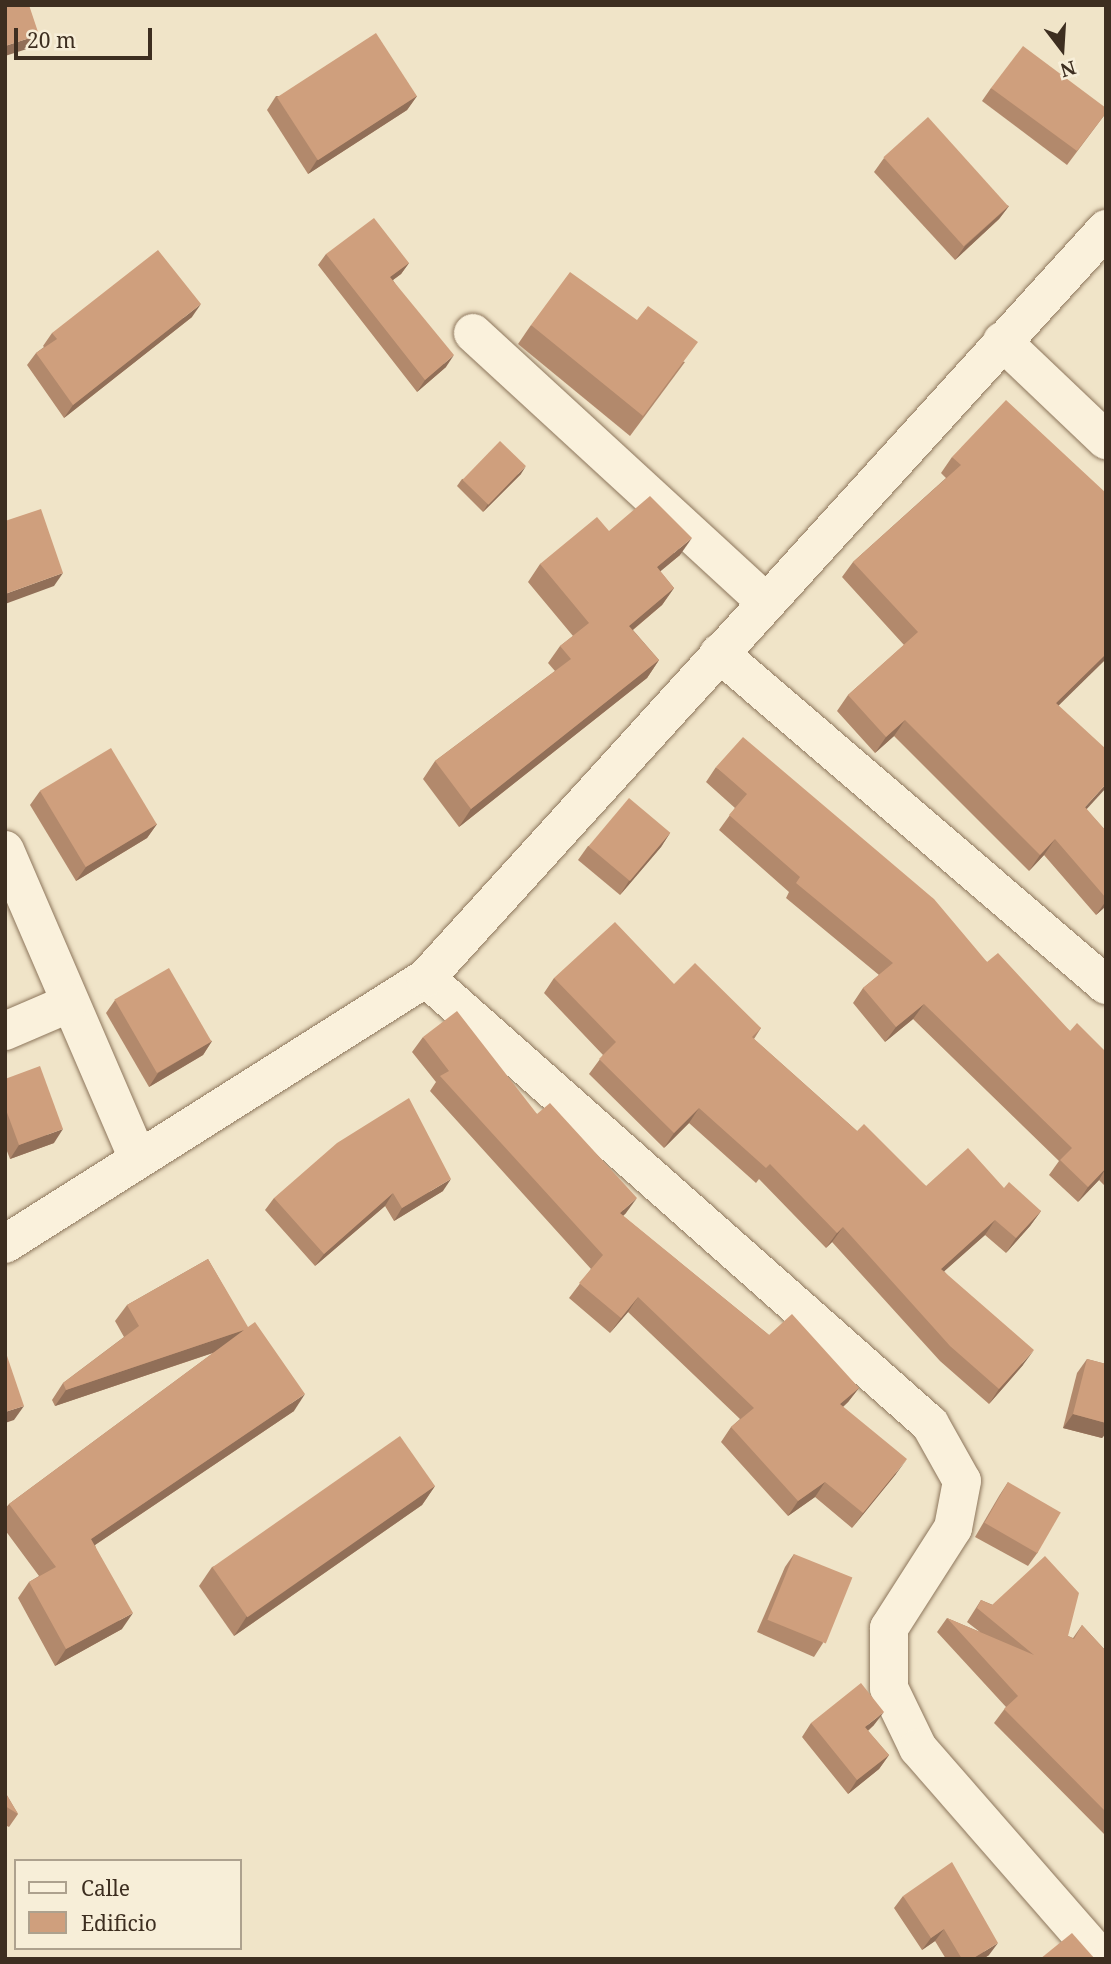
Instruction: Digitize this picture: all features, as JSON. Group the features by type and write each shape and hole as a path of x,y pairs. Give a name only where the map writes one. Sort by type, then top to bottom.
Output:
{"street":[{"path":"5,1244 426,978 1106,229"},
{"path":"473,333 766,601"},
{"path":"1002,341 1106,440"},
{"path":"719,653 1106,985"},
{"path":"5,850 68,1004 138,1159"},
{"path":"426,978 930,1424 962,1480 953,1528 889,1628 889,1688 918,1748 1102,1959"},
{"path":"5,1031 68,1004"}],"building":[{"path":"5,5 29,5 39,35 5,46"},
{"path":"376,33 417,96 318,160 277,97"},
{"path":"1023,46 1106,108 1106,113 1077,151 991,88"},
{"path":"928,117 1008,206 964,246 883,157"},
{"path":"374,218 409,263 390,277 454,355 425,380 326,254"},
{"path":"158,250 201,304 73,405 36,353 57,339 52,333"},
{"path":"570,272 637,320 648,306 698,342 643,416 531,325"},
{"path":"1006,400 1106,493 1106,654 1056,703 1106,749 1106,784 1085,807 1106,831 1106,898 1055,839 1040,855 905,720 886,737 848,695 918,632 853,562 961,465 952,457"},
{"path":"500,441 526,466 488,505 462,480"},
{"path":"650,496 692,538 657,567 674,588 629,626 659,660 471,809 435,761 571,659 560,646 589,623 540,564 597,517 609,531"},
{"path":"41,509 63,573 5,594 5,521"},
{"path":"743,737 934,899 987,962 998,953 1070,1031 1077,1023 1106,1052 1106,1168 1088,1187 1060,1160 1072,1148 924,1004 896,1027 863,988 893,963 796,883 800,877 729,815 747,794 716,767"},
{"path":"111,748 157,824 86,867 40,791"},
{"path":"629,798 670,833 630,881 589,846"},
{"path":"615,922 674,984 695,963 761,1028 752,1037 857,1131 864,1124 926,1186 968,1148 1004,1188 1009,1182 1041,1211 1016,1238 995,1220 941,1269 1034,1350 999,1389 950,1346 843,1227 837,1233 770,1164 766,1168 699,1108 674,1133 599,1059 616,1042 554,978"},
{"path":"169,968 212,1042 157,1073 114,1000"},
{"path":"457,1011 537,1114 550,1103 637,1198 620,1213 769,1335 792,1314 859,1388 840,1404 907,1459 863,1513 825,1482 798,1501 731,1427 754,1408 638,1297 621,1318 579,1283 603,1255 440,1076 449,1071 423,1037"},
{"path":"40,1066 63,1129 19,1145 5,1107 5,1079"},
{"path":"409,1098 451,1179 402,1208 393,1193 324,1254 274,1198 337,1143"},
{"path":"208,1259 248,1327 255,1322 305,1394 91,1539 133,1613 66,1649 29,1582 56,1567 9,1504 244,1330 66,1390 63,1383 139,1326 127,1305"},
{"path":"5,1350 24,1406 5,1412"},
{"path":"1087,1359 1106,1364 1106,1423 1073,1414"},
{"path":"400,1436 435,1486 247,1617 212,1567"},
{"path":"1008,1482 1061,1512 1037,1553 984,1523"},
{"path":"794,1554 852,1578 826,1643 767,1620"},
{"path":"1045,1556 1079,1593 1068,1636 1074,1639 1082,1625 1106,1651 1106,1812 1004,1709 1018,1696 947,1618 1034,1655 977,1608 981,1600 992,1605"},
{"path":"861,1683 884,1712 865,1727 889,1755 857,1780 811,1723"},
{"path":"5,1792 18,1814 5,1806"},
{"path":"952,1862 998,1943 972,1959 962,1959 944,1929 931,1938 903,1896"},
{"path":"1072,1933 1095,1959 1040,1959"}]}
